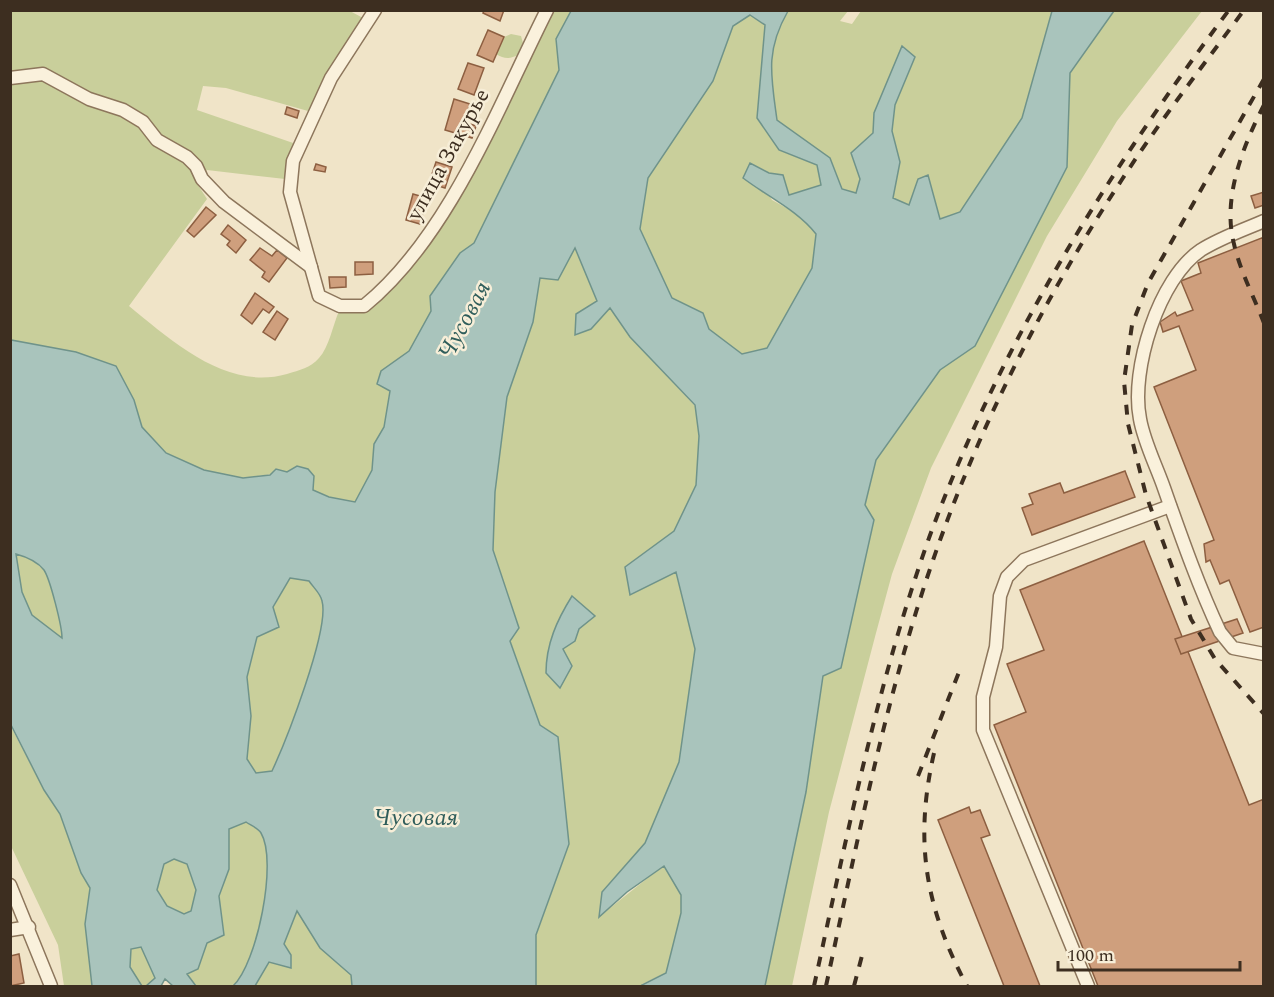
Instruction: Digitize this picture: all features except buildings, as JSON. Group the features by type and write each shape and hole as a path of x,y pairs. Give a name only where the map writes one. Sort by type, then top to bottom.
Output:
{"street":[{"name":"улица Закурье","path":"375,10 331,78 293,161 290,192 319,296 340,306 364,306 387,287 416,251 453,196 547,10"},
{"path":"10,78 43,74 89,99 123,110 143,122 157,140 187,157 196,166 202,179 224,202 310,267"},
{"path":"1263,221 1202,250 1190,260 1166,290 1150,328 1138,405 1144,435 1220,632 1233,648 1263,654"},
{"path":"1088,987 983,730 983,697 996,647 1000,596 1007,577 1024,560 1170,506"},
{"path":"10,885 29,927 51,987"},
{"path":"10,930 29,927"}],"green space":[{"path":"348,10 365,19 332,67 308,111 226,88 203,86 197,110 296,144 288,163 285,179 207,170 196,182 207,199 129,306 202,360 243,376 265,377 287,374 312,364 326,348 339,311 363,311 406,270 551,11 571,11 556,39 559,70 474,243 460,253 430,296 431,311 409,352 381,372 390,391 390,401 384,427 374,444 372,470 355,502 329,497 313,490 314,476 308,469 297,466 287,472 243,478 204,470 166,453 142,427 134,400 75,352 11,340 11,11"},
{"path":"788,11 848,11 840,21 852,24 861,11 1052,11 1022,118 960,212 940,219 918,179 909,205 893,198 900,162 892,131 895,105 915,57 903,46 874,113 873,133 852,153 860,179 856,194 842,189 830,158 777,120 772,77 773,51"},
{"path":"1114,11 1202,11 1117,121 1047,236 931,468 892,574 876,633 829,812 792,986 765,986 806,792 823,676 841,668 874,520 865,506 876,460 940,370 975,346 1067,167 1070,73"},
{"path":"750,15 765,25 757,118 779,150 817,165 821,185 789,195 783,176 769,173 750,163 772,200 801,216 816,234 812,268 767,348 742,354 709,329 703,313 672,298 640,229 648,178 713,81 733,26"},
{"path":"511,34 521,36 523,43 518,55 507,58 496,54 504,37"},
{"path":"575,247 597,301 575,335 591,329 610,308 630,337 695,406 699,436 696,485 674,531 625,567 630,594 676,572 695,649 679,762 645,843 602,892 600,916 664,865 681,895 681,913 666,973 642,984 643,986 536,986 536,936 569,844 540,725 510,640 519,628 493,550 495,492 507,397 533,322 540,278","holes":["581,602 575,641 562,650"]},
{"path":"15,554 29,557 46,572 62,620 62,639 32,615 22,592"},
{"path":"290,578 309,581 320,595 323,614 320,635 287,736 272,771 255,773 247,759 251,716 247,677 257,637"},
{"path":"10,725 44,790 60,814 81,873 90,888 85,924 92,986 64,986 58,945 11,846"},
{"path":"246,822 260,831 266,847 266,888 257,935 242,974 233,986 196,986 187,974 198,969 207,943 224,935 219,896 229,869 229,829"},
{"path":"174,859 187,864 196,890 191,912 184,914 167,906 157,890 164,864"},
{"path":"297,910 320,948 351,975 352,986 255,986 269,962 291,967 291,955 284,944"},
{"path":"142,947 155,978 146,986 142,986 130,967 131,949"}],"water":[{"name":"Чусовая","path":"571,11 788,11 773,51 772,77 777,120 830,158 842,189 856,193 860,179 851,153 873,133 874,113 902,46 915,57 895,105 892,131 900,162 893,198 909,205 918,179 928,175 940,219 960,212 1022,118 1052,11 1114,11 1070,73 1067,167 975,346 940,370 876,460 865,505 874,520 841,668 823,676 806,792 765,986 642,985 666,973 681,913 681,895 664,866 627,892 599,917 602,892 645,843 679,762 695,649 676,572 630,595 625,567 674,531 696,485 699,436 695,405 630,337 610,308 591,329 575,335 576,314 597,301 575,248 558,280 540,278 533,322 507,397 495,492 493,550 519,628 510,641 540,725 558,737 569,844 536,935 536,986 352,986 351,975 320,948 297,911 284,944 291,955 291,968 269,962 255,986 233,986 250,957 257,935 266,888 266,847 260,831 246,822 229,829 229,869 219,896 224,935 207,943 198,969 187,974 196,986 173,986 165,979 161,986 146,986 155,978 141,947 131,949 130,967 142,986 92,986 85,924 90,888 81,873 60,814 44,790 11,725 11,340 76,352 116,366 134,400 142,427 166,453 204,470 243,478 270,475 276,469 287,472 297,466 308,469 314,476 313,490 329,497 355,502 372,470 374,444 384,427 390,391 377,384 381,371 409,351 431,311 430,296 460,253 474,243 559,70 556,39","holes":["750,15 765,25 757,118 779,150 817,165 821,185 789,195 783,175 769,173 750,163 743,178 791,211 816,234 812,268 767,348 742,354 709,329 703,313 672,298 640,229 648,178 713,81 733,26","16,554 32,560 44,570 55,603 62,638 32,615 22,592","290,578 309,581 319,593 323,615 320,635 305,685 272,771 256,773 247,759 251,716 247,677 257,637 279,627 273,607","174,859 187,864 196,890 191,911 184,914 167,906 157,890 164,864"]},
{"path":"572,596 595,616 579,629 575,641 563,649 572,666 560,688 546,673 548,652 553,633"}],"railway":[{"path":"814,986 878,704 910,593 957,467 988,397 1060,263 1140,134 1229,10"},
{"path":"826,986 891,700 924,587 979,441 1022,352 1069,264 1150,137 1244,10"},
{"path":"1264,79 1148,283 1132,325 1124,381 1128,424 1146,495 1191,619 1215,659 1264,714"},
{"path":"1264,105 1242,155 1231,209 1234,244 1243,274 1264,323"},
{"path":"918,776 959,672"},
{"path":"934,753 925,815 927,873 941,929 967,986"},
{"path":"854,986 864,948"}]}
